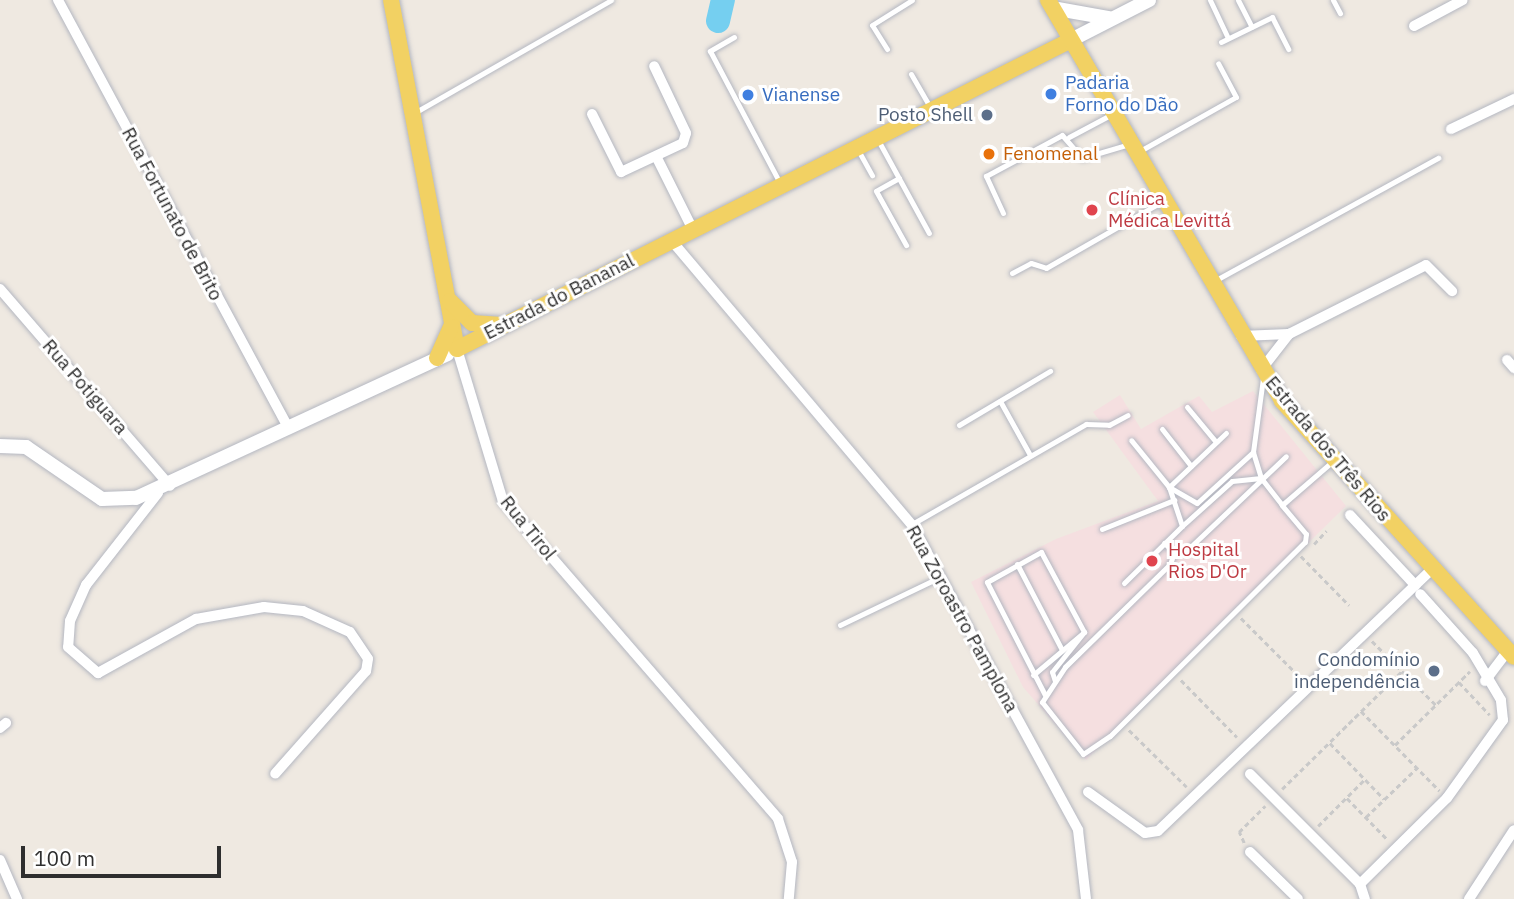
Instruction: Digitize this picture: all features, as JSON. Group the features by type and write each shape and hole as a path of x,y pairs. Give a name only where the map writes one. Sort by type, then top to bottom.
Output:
{"main road":[{"name":"Rua Tirol","path":"391,0 457,349"},
{"name":"Estrada dos Três Rios","path":"1050,4 1262,373 1334,460 1511,654"},
{"name":"Estrada do Bananal","path":"457,349 1069,41"},
{"path":"447,298 472,323 508,324"},
{"path":"437,358 452,324"}],"street":[{"name":"Rua Fortunato de Brito","path":"58,0 288,428"},
{"name":"Estrada do Bananal","path":"1069,41 1149,0"},
{"path":"1414,26 1463,0"},
{"name":"Estrada do Bananal","path":"1050,4 1078,17 1114,18"},
{"path":"592,114 621,172 657,158 687,137 654,66"},
{"path":"1451,129 1514,99"},
{"path":"657,158 693,230"},
{"name":"Rua Zoroastro Pamplona","path":"672,241 912,524 1077,830 1086,899"},
{"path":"1241,336 1289,334 1426,265 1451,291"},
{"name":"Rua Potiguara","path":"0,289 164,490"},
{"path":"1262,373 1289,334"},
{"name":"Estrada do Bananal","path":"0,446 26,447 103,499 164,490 457,349"},
{"name":"Rua Tirol","path":"457,349 503,501 778,819 792,862 789,899"},
{"path":"164,490 86,585 70,621 68,647 98,674 196,619 241,608 303,611 350,632 368,659 366,671 275,774"},
{"path":"1350,515 1417,589 1478,663 1485,681 1501,700 1499,725 1447,798 1360,884"},
{"path":"1088,792 1152,834 1308,685 1417,589 1432,569"},
{"path":"1485,681 1511,654"},
{"path":"1250,774 1360,884 1365,899"},
{"path":"1469,899 1514,830"},
{"path":"1250,852 1298,899"},
{"path":"0,860 17,899"}],"lane":[{"path":"414,113 611,0"},
{"path":"887,49 872,25 912,0"},
{"path":"1209,0 1228,38"},
{"path":"1238,0 1252,27"},
{"path":"1333,0 1340,13"},
{"path":"1221,42 1272,17 1288,49"},
{"path":"734,37 710,51 781,186"},
{"path":"1003,213 986,176 1062,135 1069,137 1082,158 1132,149 1236,97 1218,63"},
{"path":"911,74 931,110"},
{"path":"1069,137 1112,114"},
{"path":"877,137 929,233"},
{"path":"856,148 872,175"},
{"path":"1210,284 1438,158"},
{"path":"899,178 876,191 906,245"},
{"path":"1013,274 1031,263 1046,268 1163,201"},
{"path":"959,425 1050,371"},
{"path":"1174,552 1170,564 1055,681 1045,695 1043,710 1089,754 1305,542 1306,534 1261,478 1253,452 1262,373"},
{"path":"1000,401 1030,456"},
{"path":"1187,407 1216,442"},
{"path":"912,524 1086,424 1109,425 1128,415"},
{"path":"1162,429 1191,466"},
{"path":"1169,487 1226,433"},
{"path":"1131,440 1169,487 1182,526"},
{"path":"1169,487 1197,503 1253,452"},
{"path":"1164,543 1174,552 1185,552 1286,456"},
{"path":"1282,505 1334,460"},
{"path":"1124,583 1232,481 1261,478"},
{"path":"1102,529 1174,500"},
{"path":"1045,695 987,582 1044,553 1084,632"},
{"path":"1017,565 1062,650"},
{"path":"840,625 940,577"},
{"path":"1055,681 1052,672 1084,632"},
{"path":"1033,675 1084,632"}],"path":[{"path":"1301,556 1349,605"},
{"path":"1240,617 1308,685"},
{"path":"1372,641 1436,705"},
{"path":"1395,745 1478,663"},
{"path":"1250,852 1239,832 1402,671"},
{"path":"1178,677 1245,745"},
{"path":"1459,682 1499,725"},
{"path":"1361,711 1447,798"},
{"path":"1127,728 1194,794"},
{"path":"1330,743 1384,799"},
{"path":"1366,817 1417,768"},
{"path":"1309,834 1365,779"},
{"path":"1347,797 1396,847"}],"shaded area":[{"name":"Hospital Rios D'Or","path":"1253,391 1346,506 1086,760 1023,687 971,582 1056,539 1158,501 1093,412 1120,395 1141,429 1199,396 1212,412"}],"waterway":[{"path":"718,21 723,0"}],"place":[{"name":"Padaria Forno do Dão","path":"1051,94"},
{"name":"Vianense","path":"748,95"},
{"name":"Posto Shell","path":"987,115"},
{"name":"Fenomenal","path":"989,154"},
{"name":"Clínica Médica Levittá","path":"1092,210"},
{"name":"Hospital Rios D'Or","path":"1152,561"},
{"name":"Condomínio independência","path":"1434,671"}]}
